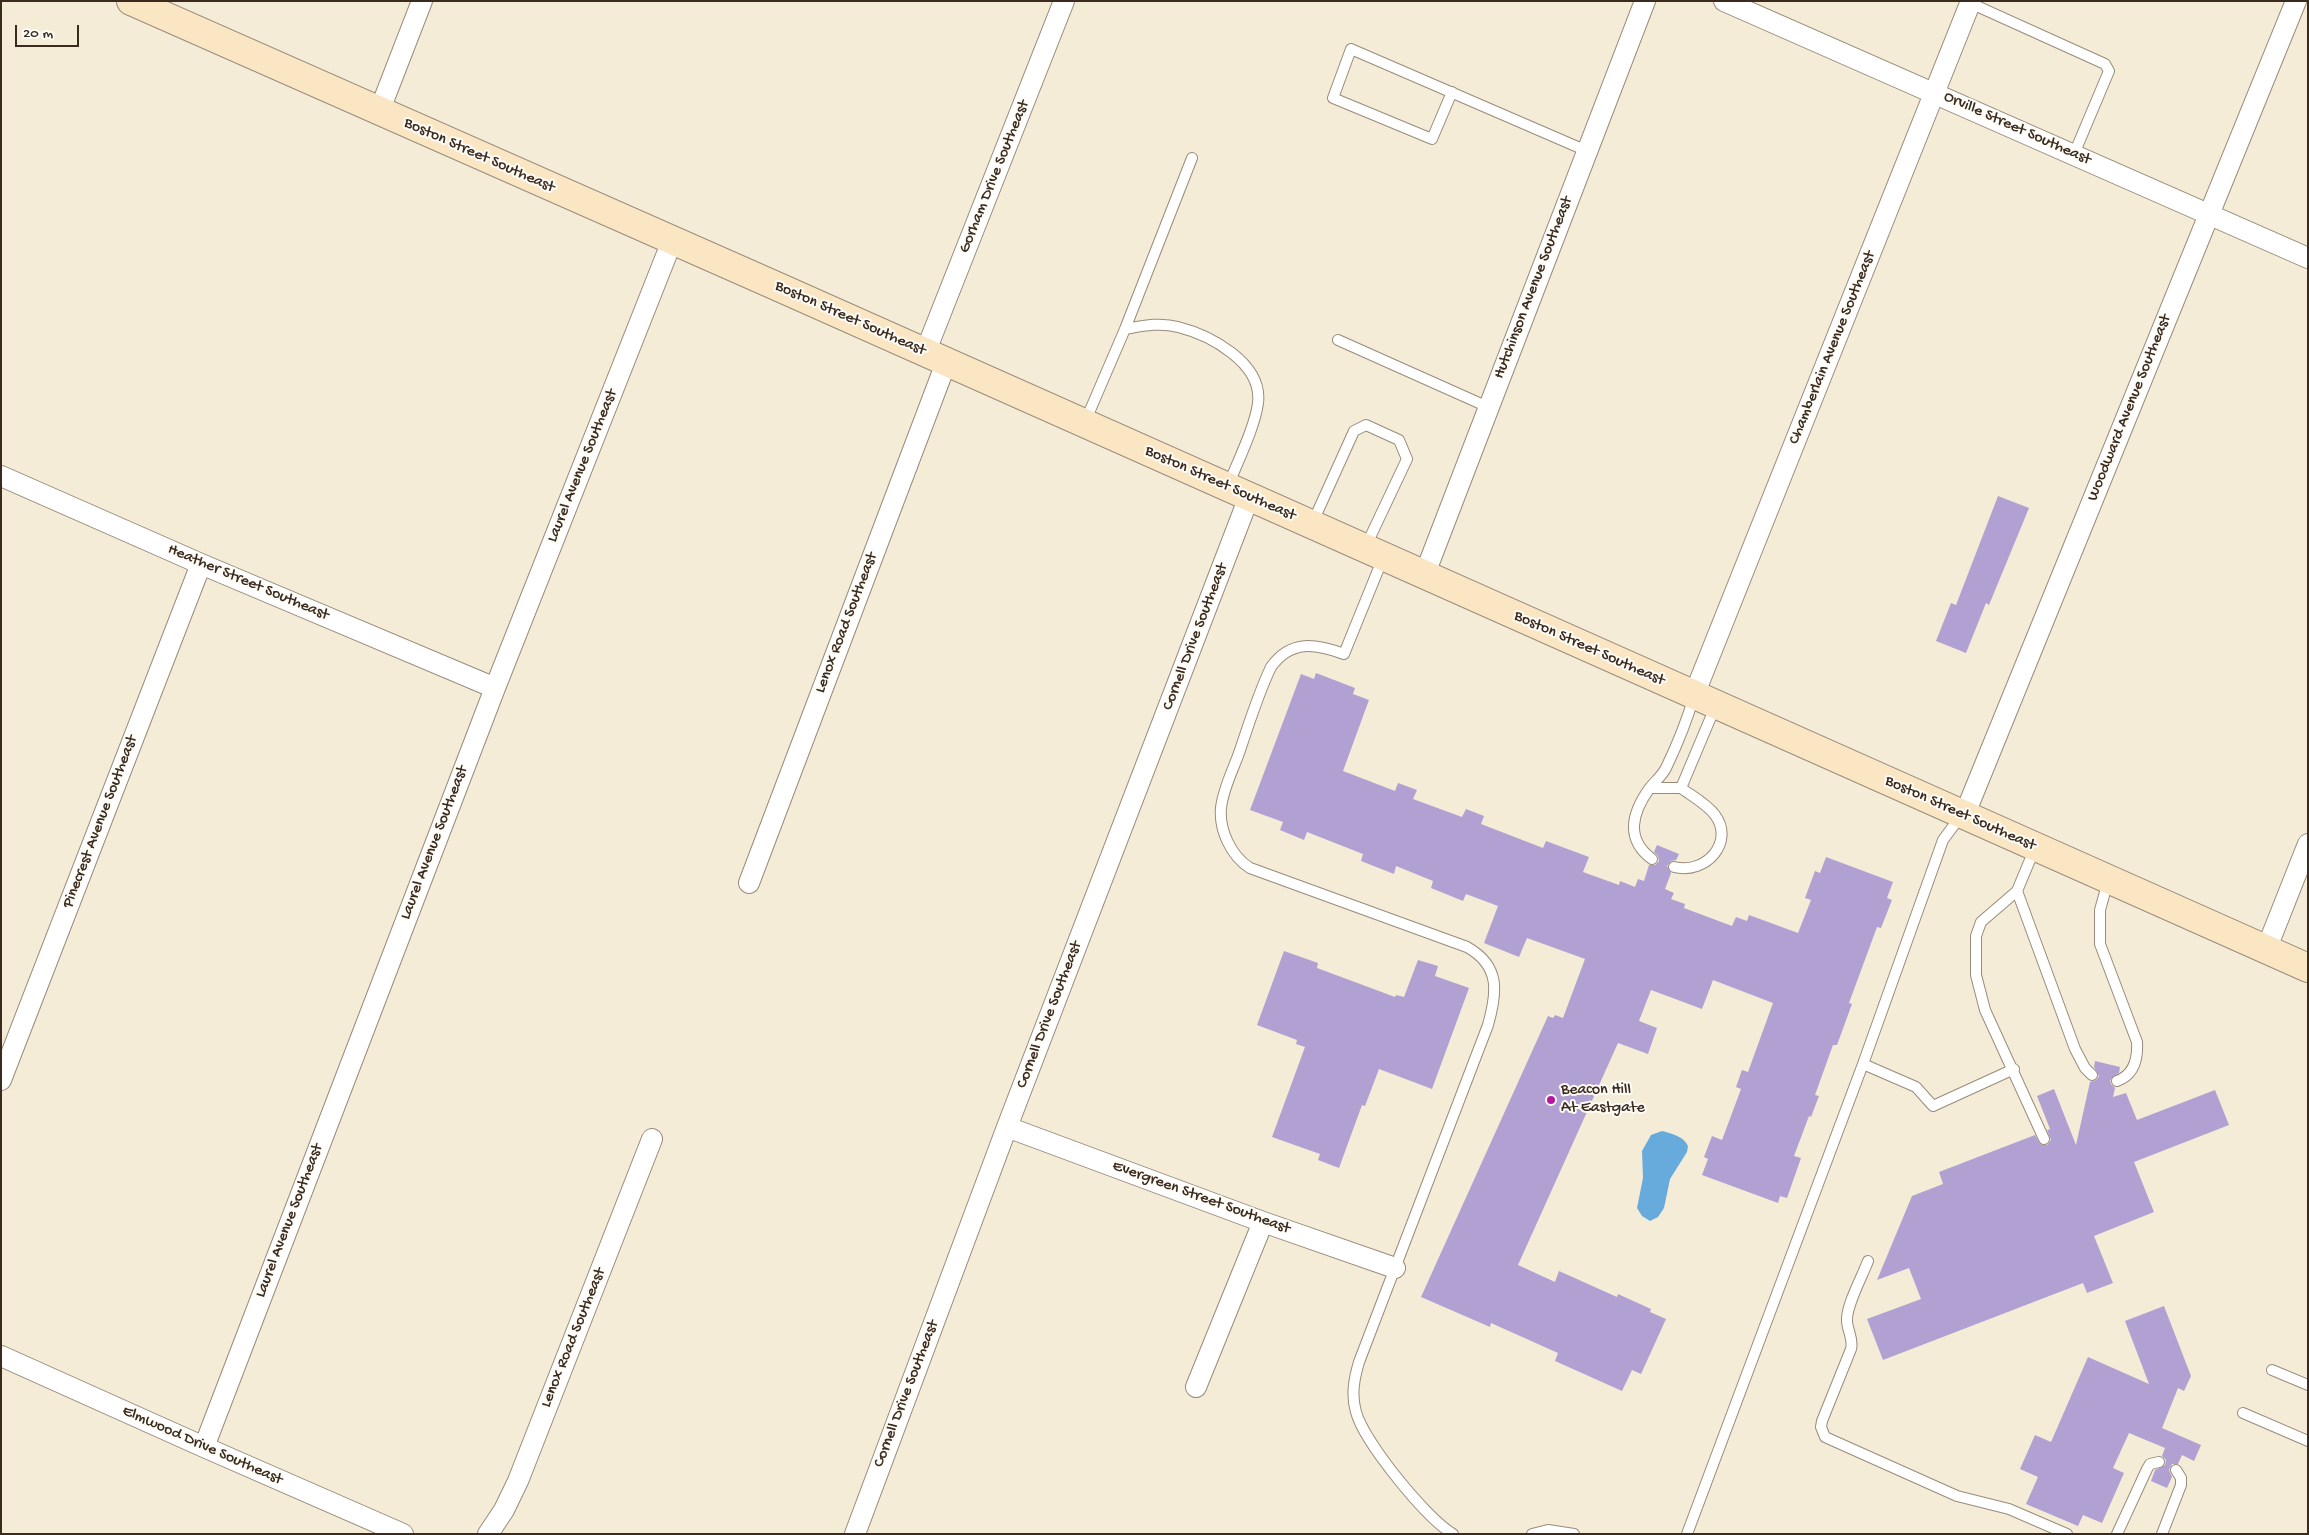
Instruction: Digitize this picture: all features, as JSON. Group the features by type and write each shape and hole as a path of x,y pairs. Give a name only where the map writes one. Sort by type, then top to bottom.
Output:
{"street":[{"path":"379,112 422,1"},
{"name":"Gorham Drive Southeast","path":"936,358 1064,1"},
{"name":"Hutchinson Avenue Southeast","path":"1424,576 1645,1"},
{"name":"Orville Street Southeast","path":"1724,1 1935,92 2308,258"},
{"name":"Chamberlain Avenue Southeast","path":"1705,700 1970,2"},
{"name":"Woodward Avenue Southeast","path":"1964,816 2210,214 2291,3"},
{"name":"Boston Street Southeast","path":"145,4 379,112 2308,968"},
{"name":"Laurel Avenue Southeast","path":"204,1447 495,688 672,241"},
{"name":"Lenox Road Southeast","path":"749,883 936,358"},
{"name":"Heather Street Southeast","path":"1,476 201,564 495,688"},
{"name":"Cornell Drive Southeast","path":"855,1534 1007,1127 1238,492"},
{"name":"Pinecrest Avenue Southeast","path":"1,1080 201,564"},
{"path":"2266,950 2308,844"},
{"name":"Evergreen Street Southeast","path":"1007,1127 1263,1222 1395,1268"},
{"name":"Lenox Road Southeast","path":"488,1534 504,1510 518,1480 652,1139"},
{"path":"1196,1387 1263,1222"},
{"name":"Elmwood Drive Southeast","path":"1,1356 403,1534"}],"lane":[{"path":"1970,2 2105,64 2109,71 2074,154"},
{"path":"1452,92 1432,139 1333,98 1351,50 1452,92 1587,151"},
{"path":"1084,424 1125,329 1192,158"},
{"path":"1125,329 1151,324 1177,327 1204,337 1232,352 1248,370 1256,386 1258,402 1238,492"},
{"path":"1338,340 1488,407"},
{"path":"1311,525 1354,431 1366,425 1399,440 1407,459 1374,553 1344,654 1322,647 1303,646 1285,652 1271,666 1226,789 1221,807 1221,817 1230,846 1237,857 1250,868 1467,947 1481,956 1492,974 1496,990 1488,1025 1356,1373 1353,1392 1356,1412 1363,1430 1376,1451 1435,1521 1453,1534"},
{"path":"1681,788 1705,700"},
{"path":"1652,859 1639,848 1634,832 1637,814 1650,788 1666,769 1684,726 1705,700"},
{"path":"1650,788 1681,788 1715,814 1719,822 1720,837 1715,852 1705,864 1691,869 1674,867"},
{"path":"1687,1534 1863,1064 1943,840 1954,825 1964,816"},
{"path":"2035,847 2017,891 1981,922 1976,936 1975,950 1976,975 1980,998 2044,1140"},
{"path":"2108,880 2100,910 2100,944 2137,1042 2138,1055 2128,1074 2117,1081"},
{"path":"2017,891 2075,1049 2085,1068 2092,1075"},
{"path":"1863,1064 1908,1083 1920,1091 1933,1106 2014,1070"},
{"path":"1868,1261 1847,1317 1852,1349 1822,1421 1821,1427 1825,1437 1957,1496 2009,1509 2067,1534"},
{"path":"2272,1370 2308,1385"},
{"path":"2243,1413 2308,1441"},
{"path":"2117,1534 2147,1469 2150,1464 2159,1462"},
{"path":"2162,1534 2181,1485 2181,1478 2176,1470"},
{"path":"1532,1534 1548,1530 1574,1534"}],"water":[{"path":"1662,1131 1674,1134 1688,1146 1687,1152 1670,1179 1664,1208 1658,1217 1650,1221 1642,1216 1637,1208 1643,1178 1642,1151 1651,1135"}],"building":[{"path":"1998,496 2029,508 1989,605 1986,603 1966,653 1936,641 1951,603 1956,605"},
{"path":"1316,673 1355,688 1353,694 1369,700 1343,771 1395,791 1398,783 1417,790 1413,799 1462,817 1466,809 1484,816 1481,824 1543,848 1546,841 1589,857 1583,872 1619,885 1620,881 1635,887 1638,879 1644,881 1649,865 1655,865 1659,861 1658,856 1654,852 1657,845 1679,854 1676,860 1671,861 1667,866 1671,873 1665,889 1674,893 1671,899 1685,904 1684,908 1732,926 1736,917 1747,921 1749,915 1798,933 1811,900 1805,898 1815,871 1820,873 1826,857 1893,882 1887,898 1892,900 1881,928 1877,927 1849,1003 1852,1004 1837,1045 1833,1045 1815,1095 1819,1096 1811,1117 1809,1116 1794,1156 1801,1158 1787,1198 1780,1196 1778,1203 1702,1175 1708,1159 1704,1157 1712,1136 1722,1140 1741,1089 1736,1087 1742,1070 1748,1072 1773,1003 1713,980 1702,1009 1651,990 1639,1021 1657,1028 1648,1054 1618,1043 1518,1265 1555,1282 1559,1271 1617,1297 1618,1294 1651,1309 1650,1312 1666,1319 1641,1374 1632,1370 1622,1391 1555,1361 1558,1353 1491,1323 1490,1327 1421,1297 1548,1016 1553,1018 1555,1015 1563,1018 1585,959 1527,938 1519,957 1484,943 1498,906 1466,894 1463,901 1431,888 1433,881 1396,866 1394,874 1361,861 1363,854 1307,832 1304,840 1280,830 1283,822 1250,810 1301,674 1314,679"},
{"path":"1284,951 1318,963 1317,968 1395,997 1396,995 1404,997 1418,960 1438,966 1435,976 1469,988 1432,1089 1379,1069 1365,1106 1362,1105 1339,1168 1318,1160 1320,1154 1272,1137 1305,1047 1296,1044 1297,1040 1257,1025"},
{"path":"2095,1061 2120,1067 2119,1073 2110,1080 2115,1088 2113,1097 2126,1093 2137,1120 2215,1090 2229,1125 2134,1162 2154,1212 2094,1236 2113,1283 2087,1293 2083,1283 1883,1360 1867,1319 1921,1299 1909,1268 1877,1280 1912,1196 1943,1184 1939,1172 2035,1135 2040,1144 2047,1145 2051,1140 2047,1130 2050,1129 2037,1096 2054,1089 2076,1145 2090,1082 2096,1080 2099,1076 2094,1067"},
{"path":"2164,1306 2191,1376 2184,1391 2178,1388 2162,1428 2201,1445 2194,1461 2182,1455 2178,1464 2172,1464 2169,1470 2172,1477 2167,1488 2151,1481 2155,1470 2165,1465 2166,1460 2162,1456 2165,1448 2129,1433 2113,1468 2124,1473 2102,1523 2083,1515 2078,1526 2026,1504 2038,1477 2020,1469 2035,1435 2051,1442 2088,1357 2149,1384 2125,1321"}],"place":[{"name":"Beacon Hill At Eastgate","path":"1551,1100"}]}
